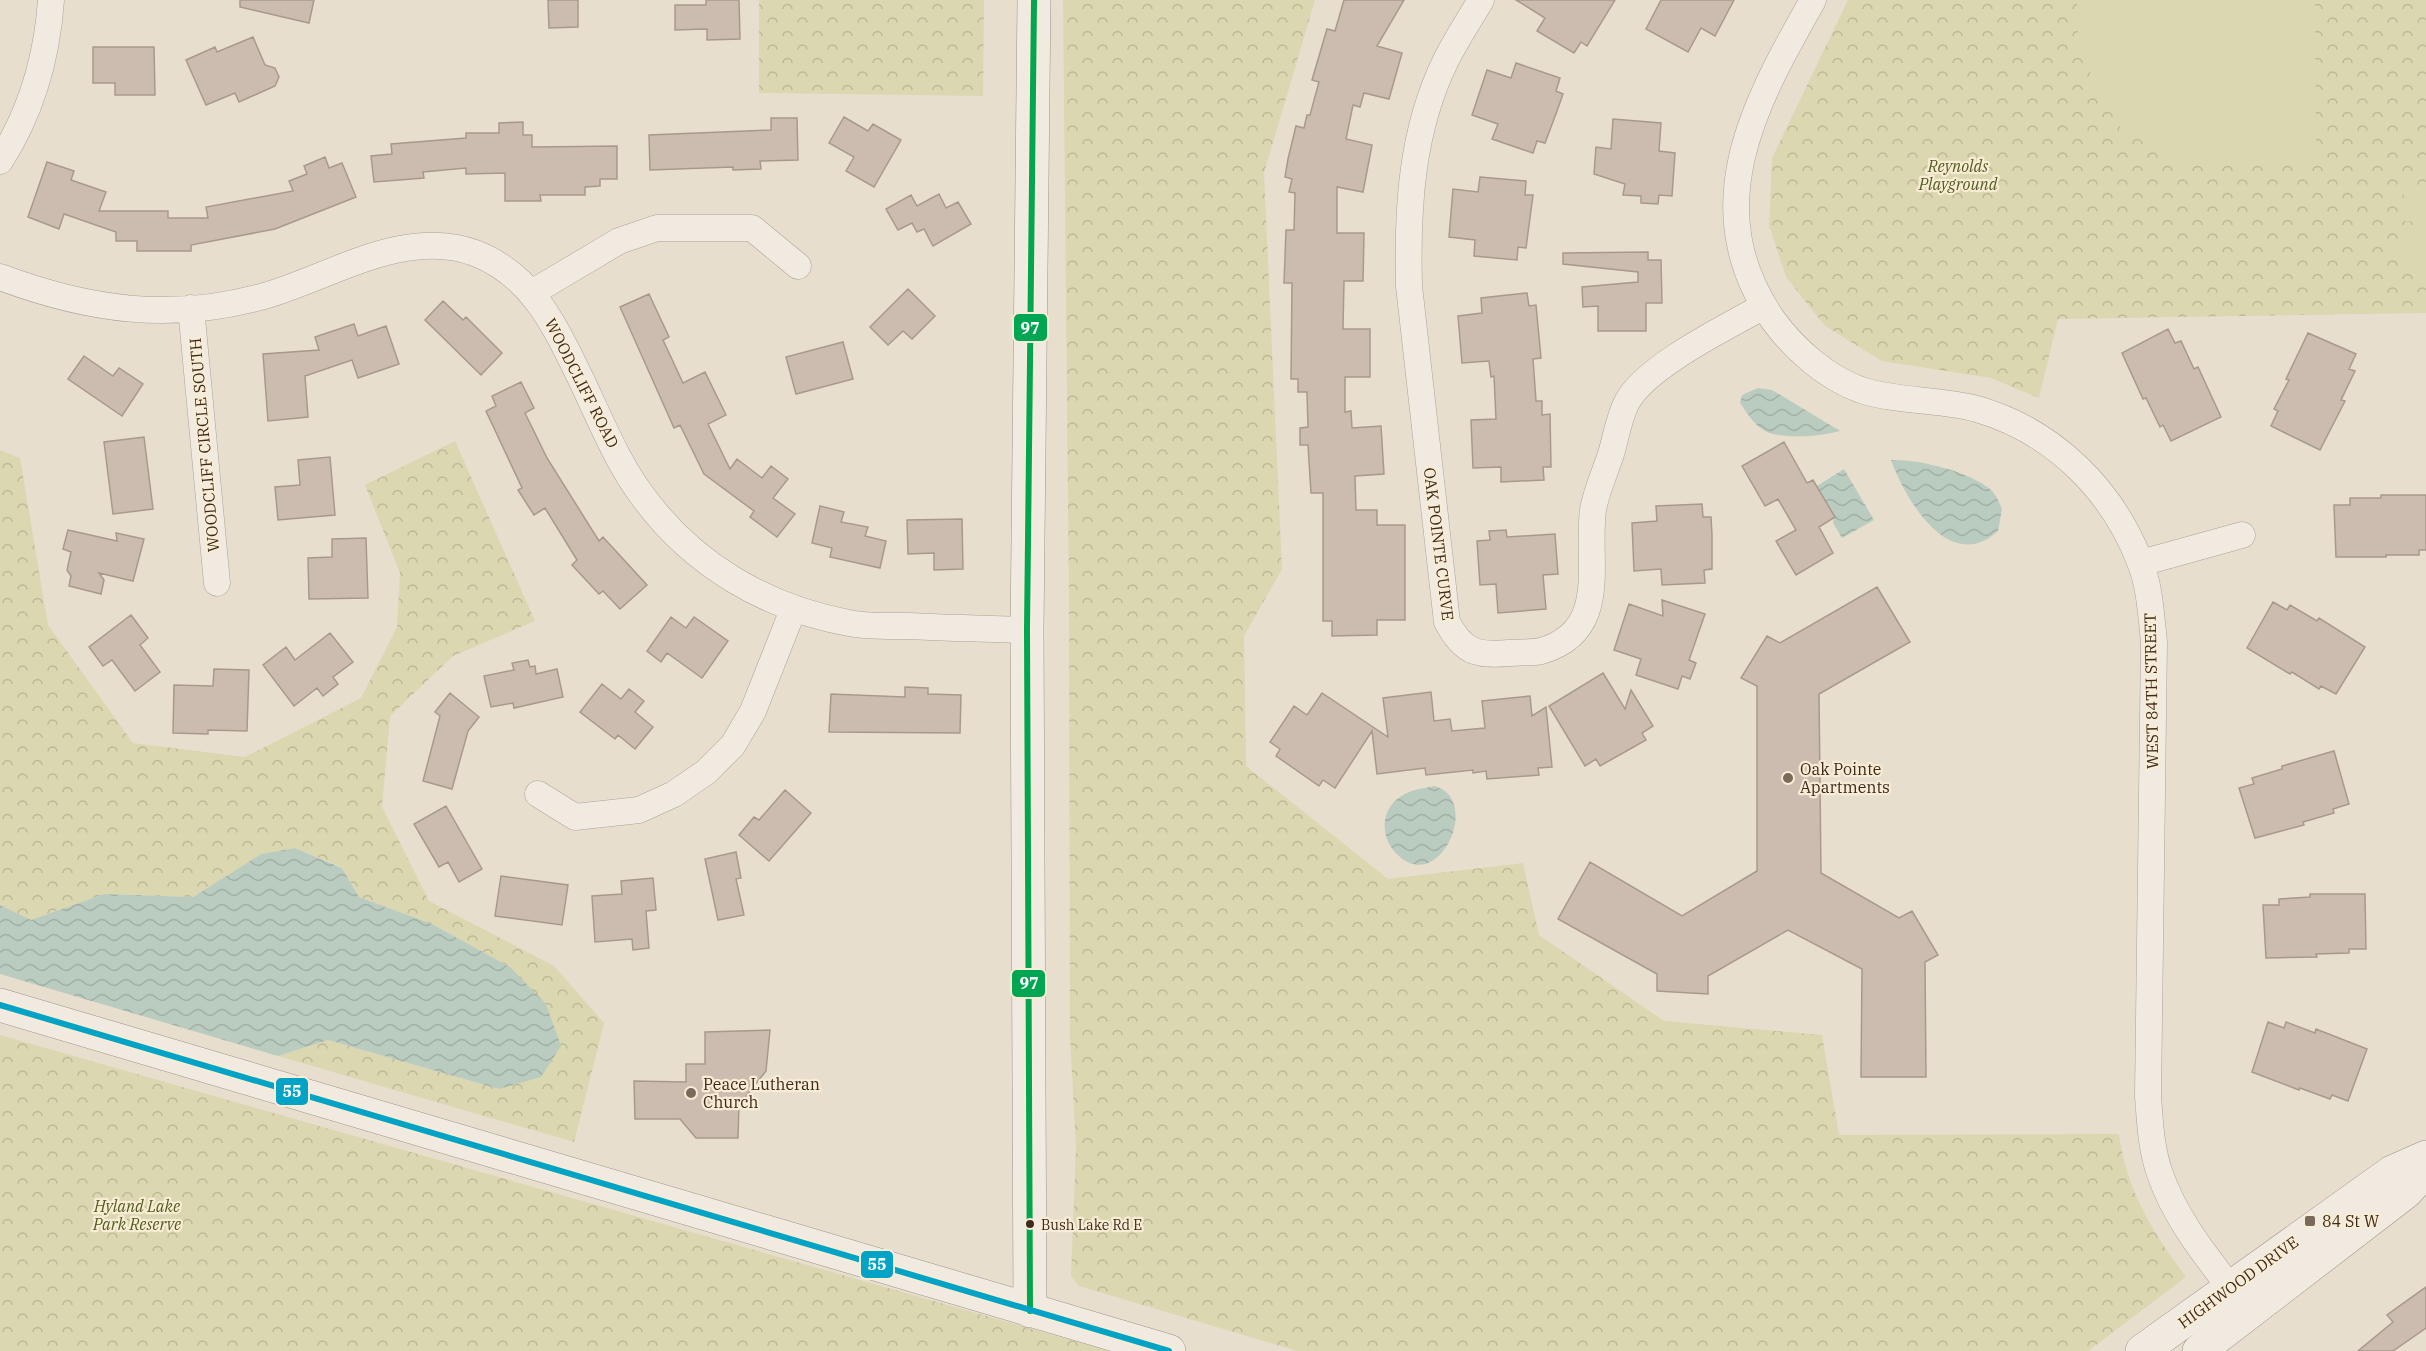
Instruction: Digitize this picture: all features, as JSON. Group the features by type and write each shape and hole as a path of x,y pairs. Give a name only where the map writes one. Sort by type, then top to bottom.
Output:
{"street":[{"path":"0,160 27,111 41,72 49,30 51,0"},
{"path":"1030,1311 1027,630 1034,0"},
{"name":"OAK POINTE CURVE","path":"1480,0 1445,61 1423,121 1410,182 1408,230 1409,286 1447,622 1456,640 1472,651 1491,655 1541,651 1560,642 1576,629 1587,612 1593,591 1593,509 1627,403 1639,384 1669,363 1764,306"},
{"name":"WEST 84TH STREET","path":"1813,0 1787,46 1751,124 1740,158 1736,194 1737,229 1744,263 1764,306 1797,348 1826,371 1859,389 1895,399 1976,409 2019,425 2056,448 2090,478 2118,513 2141,563 2149,596 2154,642 2148,1096 2151,1135 2159,1173 2174,1208 2194,1240 2250,1312"},
{"path":"532,292 619,241 657,228 752,228 798,266"},
{"name":"WOODCLIFF ROAD","path":"0,277 40,292 96,306 151,310 191,308 262,296 406,247 441,245 474,253 506,269 532,292 552,320 616,450 641,494 674,533 711,567 793,610 852,624 1027,630"},
{"name":"WOODCLIFF CIRCLE SOUTH","path":"191,308 218,583"},
{"path":"2141,563 2242,535"},
{"path":"538,794 575,816 639,810 674,794 706,772 733,745 753,711 793,610"},
{"path":"0,1005 1168,1351"},
{"name":"HIGHWOOD DRIVE","path":"2142,1351 2392,1172 2426,1157"},
{"name":"HIGHWOOD DRIVE","path":"2199,1351 2406,1192 2426,1170"}],"green space":[{"path":"759,0 984,0 983,96 759,93"},
{"path":"1063,0 1315,0 1264,173 1282,569 1244,636 1246,766 1388,879 1523,863 1539,935 1664,1021 1822,1035 1839,1135 2119,1134 2128,1173 2143,1210 2186,1277 2088,1351 1297,1351 1079,1286 1071,1276 1076,1149 1070,1036 1069,598"},
{"name":"Reynolds Playground","path":"1848,0 2426,0 2426,313 2058,319 2039,398 1991,378 1882,361 1825,326 1786,277 1769,225 1772,158"},
{"path":"2077,0 2315,0 2316,163 2238,167 2169,159 2119,126 2078,50"},
{"path":"2404,185 2426,185 2426,222 2403,221"},
{"path":"2403,232 2426,233 2426,269 2402,268"},
{"path":"455,441 535,621 453,656 390,716 382,807 429,901 554,966 604,1023 574,1142 278,1056 328,1040 499,1089 510,967 432,924 359,897 342,867 295,848 261,854 193,897 104,894 31,920 0,905 0,450 20,458 48,625 133,743 245,757 361,698 397,627 400,573 365,485"},
{"name":"Hyland Lake Park Reserve","path":"0,1035 1109,1351 0,1351"}],"water":[{"path":"1758,388 1772,390 1840,431 1813,436 1781,436 1761,429 1740,403 1742,395"},
{"path":"1891,460 1942,467 1981,483 1994,493 2002,509 1998,531 1980,542 1963,544 1947,539 1919,512 1907,495"},
{"path":"1844,469 1874,520 1842,538 1833,523 1834,517 1817,486"},
{"path":"1434,786 1448,794 1455,807 1455,823 1450,839 1441,853 1429,862 1415,864 1400,857 1393,850 1385,832 1387,814 1398,798 1407,793"},
{"path":"295,848 342,868 359,897 432,924 510,967 546,1004 561,1046 541,1077 499,1089 328,1040 278,1056 0,974 0,905 31,920 104,894 193,897 261,854"}],"building":[{"path":"240,0 314,0 309,23 240,7"},
{"path":"548,0 578,0 578,27 549,28"},
{"path":"706,0 739,0 740,39 707,40 707,29 675,30 675,5 706,5"},
{"path":"1344,0 1404,0 1377,46 1402,53 1389,99 1364,93 1360,107 1353,105 1346,139 1372,145 1363,192 1337,187 1337,233 1364,233 1363,281 1344,281 1343,329 1370,329 1370,377 1345,377 1345,412 1351,411 1352,428 1381,426 1384,474 1355,476 1356,510 1377,510 1377,525 1405,525 1405,620 1377,620 1377,635 1332,636 1332,621 1323,621 1323,493 1311,493 1308,445 1300,445 1300,428 1308,427 1307,392 1298,392 1298,379 1291,379 1292,283 1284,283 1286,230 1294,230 1295,193 1289,192 1292,179 1285,177 1296,126 1304,128 1307,115 1310,115 1319,82 1312,80 1327,29 1335,31"},
{"path":"1516,0 1615,0 1587,46 1581,42 1574,53 1537,31 1545,18"},
{"path":"1661,0 1734,0 1715,36 1701,28 1688,52 1646,29"},
{"path":"253,37 265,65 275,68 279,77 275,86 239,102 235,93 206,105 186,60 215,47 217,52"},
{"path":"93,47 154,47 155,95 115,95 115,83 93,83"},
{"path":"1516,63 1560,78 1556,91 1563,94 1557,111 1545,143 1537,141 1533,153 1492,139 1498,124 1472,115 1487,70 1511,78"},
{"path":"844,117 868,131 873,124 901,140 874,187 846,171 854,157 829,143"},
{"path":"771,118 797,118 798,160 760,161 761,169 733,170 733,167 650,170 649,135 771,130"},
{"path":"1613,119 1661,123 1659,151 1675,153 1672,196 1659,195 1658,204 1641,203 1641,196 1623,195 1625,184 1594,174 1596,147 1611,149"},
{"path":"523,122 523,135 532,135 532,147 617,146 617,179 600,179 600,186 585,187 585,195 540,195 541,201 505,201 505,173 466,174 466,168 423,172 424,178 374,182 371,156 392,154 391,144 466,138 466,133 499,133 499,123"},
{"path":"325,157 329,168 342,163 356,197 275,229 191,245 191,251 137,251 137,241 116,241 116,232 64,214 59,229 28,217 47,162 74,171 71,180 106,192 99,211 168,211 168,218 208,218 206,207 293,191 289,181 307,174 304,166"},
{"path":"1480,177 1526,181 1525,195 1533,195 1526,248 1518,247 1517,260 1474,256 1475,240 1449,237 1453,189 1478,192"},
{"path":"939,194 946,208 958,202 971,224 933,246 924,229 917,232 912,223 898,230 886,209 911,195 917,206"},
{"path":"1648,252 1648,260 1661,260 1662,303 1646,303 1646,331 1598,331 1598,306 1583,307 1582,287 1638,282 1638,272 1563,264 1563,253"},
{"path":"908,289 935,316 912,339 903,331 888,345 870,327"},
{"path":"1527,293 1529,306 1536,305 1541,358 1533,359 1536,401 1542,401 1542,415 1550,414 1551,467 1543,467 1544,480 1501,482 1501,467 1473,468 1471,420 1496,419 1494,376 1491,377 1489,361 1462,363 1458,316 1482,313 1481,298"},
{"path":"649,294 669,337 663,340 683,383 705,372 726,415 708,424 730,469 737,459 762,478 771,466 788,479 773,498 795,514 777,537 750,517 754,511 704,474 680,425 674,428 620,307"},
{"path":"443,301 463,320 466,317 502,353 481,375 425,320"},
{"path":"354,324 358,336 386,326 399,364 358,378 352,360 305,376 308,417 268,421 263,354 319,350 315,337"},
{"path":"2168,329 2175,343 2181,341 2194,369 2198,367 2221,417 2171,441 2163,425 2160,427 2146,398 2143,399 2122,353"},
{"path":"2308,333 2356,354 2349,369 2355,371 2341,400 2345,401 2320,450 2271,426 2278,411 2274,409 2289,380 2286,379"},
{"path":"843,342 853,379 796,394 786,357"},
{"path":"84,356 113,376 119,368 143,384 122,416 68,379"},
{"path":"521,382 534,408 525,413 547,458 599,541 603,537 647,585 620,609 603,591 599,594 572,565 577,560 545,508 534,515 518,490 522,488 486,411 496,406 492,396"},
{"path":"144,437 153,509 113,514 104,442"},
{"path":"1784,442 1807,483 1813,480 1835,517 1819,527 1833,553 1796,575 1776,541 1796,530 1778,499 1765,506 1742,466"},
{"path":"330,457 335,515 278,520 275,487 300,485 298,460"},
{"path":"2381,495 2426,495 2426,550 2419,550 2419,555 2336,557 2334,505 2350,505 2350,498 2381,498"},
{"path":"1702,504 1703,517 1711,517 1712,535 1712,569 1704,570 1705,583 1662,585 1661,569 1634,571 1632,523 1657,521 1656,506"},
{"path":"820,506 844,512 841,522 868,527 865,536 886,541 880,568 830,557 832,548 812,543"},
{"path":"962,519 963,569 934,570 934,553 908,554 907,520"},
{"path":"68,530 117,541 116,533 144,539 133,581 99,573 104,580 101,594 69,586 71,576 67,570 71,552 63,549"},
{"path":"1506,530 1507,537 1555,534 1558,574 1543,575 1546,609 1498,613 1496,584 1480,585 1477,541 1490,540 1489,531"},
{"path":"366,538 368,598 309,599 308,558 332,557 332,539"},
{"name":"Oak Pointe Apartments","path":"1877,587 1910,642 1819,694 1821,873 1899,918 1912,911 1938,955 1925,962 1926,1077 1861,1077 1862,969 1788,930 1708,976 1708,994 1657,991 1657,974 1558,919 1590,862 1682,916 1757,871 1757,686 1741,678 1767,636 1780,643"},
{"path":"1662,600 1705,614 1689,660 1696,663 1690,679 1682,676 1678,689 1636,675 1641,659 1614,650 1629,604 1663,616"},
{"path":"2273,602 2287,610 2290,605 2317,621 2319,618 2365,647 2336,694 2321,686 2319,689 2247,648"},
{"path":"131,615 148,638 140,645 160,672 135,691 112,660 103,666 89,647"},
{"path":"671,617 686,628 694,617 728,641 702,678 667,653 661,662 647,651"},
{"path":"330,633 353,662 333,677 338,684 323,696 317,688 294,706 263,665 286,647 295,660"},
{"path":"528,660 530,667 535,666 536,674 557,669 563,697 514,708 513,703 491,707 484,676 514,670 512,663"},
{"path":"214,669 249,670 247,731 208,730 208,734 173,733 174,685 213,686"},
{"path":"1603,673 1625,709 1631,690 1653,726 1642,733 1646,740 1600,766 1596,759 1585,766 1549,706"},
{"path":"602,684 621,699 629,689 644,701 635,712 653,727 635,749 618,735 615,739 580,712"},
{"path":"905,687 928,688 928,694 961,695 960,733 829,732 831,694 905,697"},
{"path":"1431,692 1434,721 1450,719 1452,731 1485,728 1482,701 1530,696 1532,716 1546,707 1552,767 1538,768 1539,775 1487,779 1486,771 1473,773 1473,770 1426,775 1425,768 1377,774 1372,731 1335,788 1323,780 1319,786 1276,756 1280,749 1270,742 1294,706 1307,715 1322,693 1388,737 1383,698"},
{"path":"450,693 479,717 468,731 452,789 423,781 440,716 435,712"},
{"path":"2334,751 2349,804 2333,809 2334,813 2303,822 2304,825 2255,838 2239,788 2254,784 2252,778 2282,769 2282,766"},
{"path":"785,790 811,813 769,861 739,835 754,817 759,820"},
{"path":"446,806 482,869 459,882 448,862 439,867 414,824"},
{"path":"736,852 741,878 736,879 744,915 718,920 705,859"},
{"path":"501,876 568,885 562,925 495,916"},
{"path":"653,878 656,910 646,911 649,948 633,950 632,939 595,942 592,896 622,894 621,881"},
{"path":"2310,894 2365,894 2366,949 2349,949 2349,953 2316,954 2317,957 2266,958 2263,905 2279,905 2279,899 2310,897"},
{"path":"2268,1022 2284,1028 2286,1022 2315,1033 2316,1029 2367,1049 2348,1101 2332,1095 2330,1099 2300,1088 2299,1090 2252,1072"},
{"name":"Peace Lutheran Church","path":"770,1030 766,1071 739,1105 738,1138 696,1138 680,1119 635,1119 634,1081 686,1082 686,1064 705,1064 705,1032"},
{"path":"2426,1287 2426,1328 2393,1351 2358,1351 2393,1322 2387,1315"}],"transit line":[{"name":"97","path":"1030,1311 1027,630 1034,0"},
{"name":"55","path":"0,1005 1169,1351"}],"place":[{"name":"Oak Pointe Apartments","path":"1788,778"},
{"name":"Peace Lutheran Church","path":"691,1093"},
{"name":"84 St W","path":"2310,1221"},
{"name":"Bush Lake Rd E","path":"1030,1224"}]}
